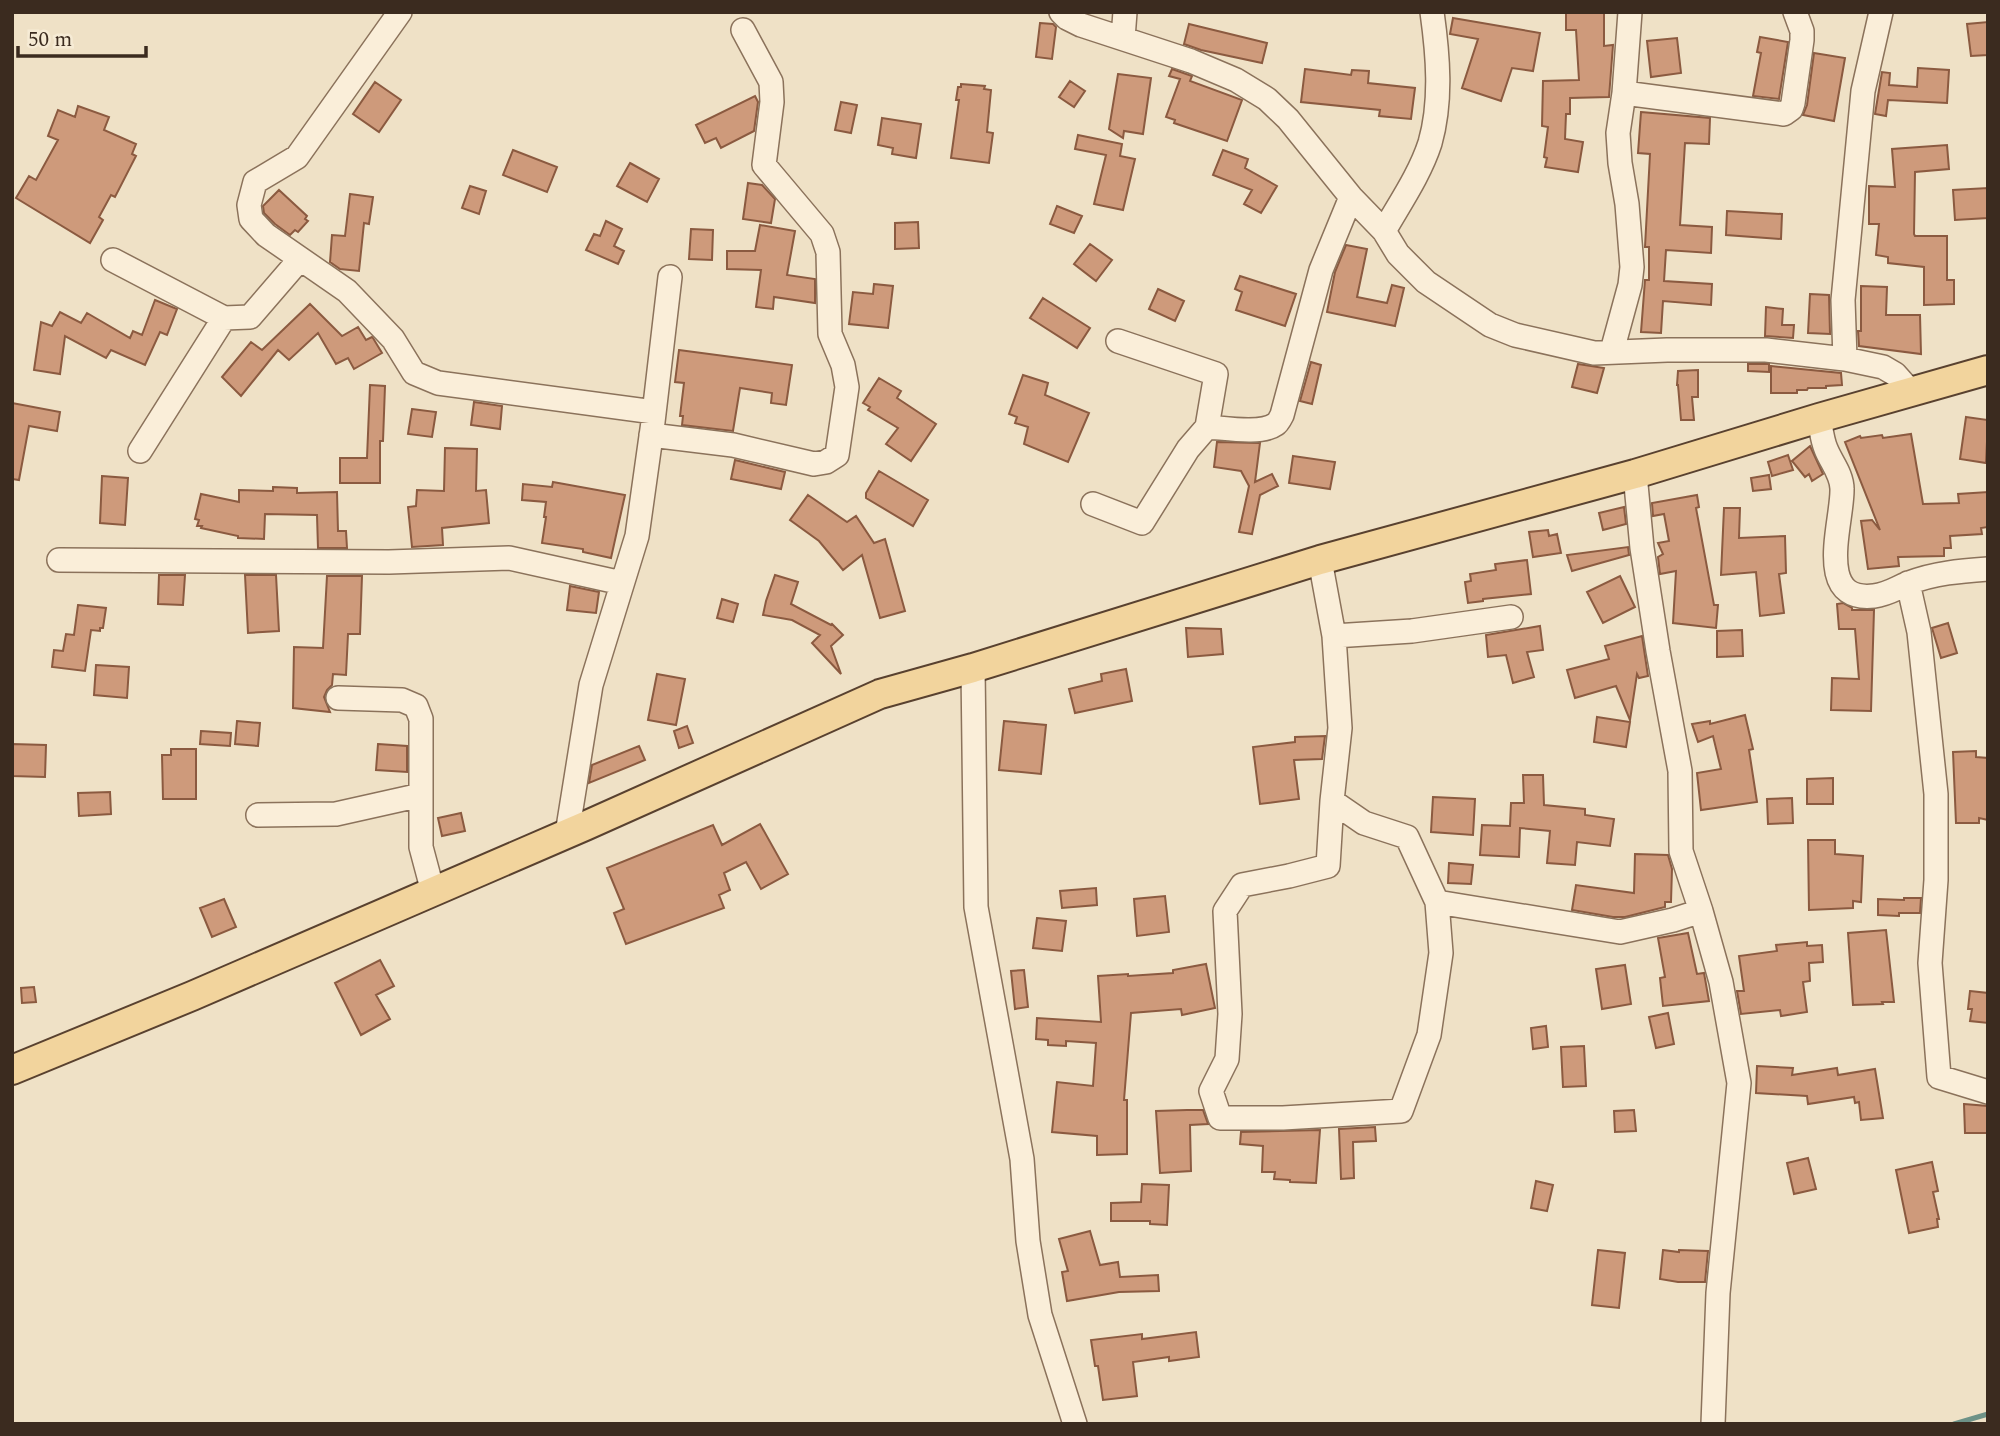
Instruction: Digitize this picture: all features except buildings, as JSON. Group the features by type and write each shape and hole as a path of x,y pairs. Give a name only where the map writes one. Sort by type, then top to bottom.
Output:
{"main road":[{"path":"12,1070 567,834 880,694 973,668 1320,560 1636,474 1988,370"}],"street":[{"path":"400,12 297,157 255,182 248,205 251,219 266,235 347,291 393,339 414,373 438,383 654,412"},
{"path":"1061,12 1081,24 1191,61 1236,80 1266,99 1288,120 1351,197 1384,231 1398,254 1426,282 1490,325 1515,335 1594,353 1766,350 1844,359 1883,367 1895,373 1911,392"},
{"path":"1123,38 1125,12"},
{"path":"1384,231 1419,171 1430,142 1438,79 1432,12"},
{"path":"1612,351 1630,285 1632,267 1618,133 1630,12"},
{"path":"1624,93 1784,114 1791,109 1793,103 1802,40 1802,31 1795,12"},
{"path":"1844,359 1843,300 1863,91 1881,12"},
{"path":"651,435 733,445 814,464 827,462 837,455 848,387 844,365 830,334 828,252 822,234 764,165 772,82 743,30"},
{"path":"1207,427 1246,430 1265,429 1277,424 1282,415 1321,270 1351,197"},
{"path":"113,260 224,318 250,317 300,259"},
{"path":"567,834 591,685 637,536 670,277"},
{"path":"140,452 224,318"},
{"path":"1093,504 1142,523 1188,449 1207,427 1216,374 1118,341"},
{"path":"1819,418 1825,448 1842,488 1834,549 1836,567 1847,590 1856,596 1865,597 1893,592 1908,583 1951,572 1988,569"},
{"path":"1636,474 1642,548 1680,771 1681,851 1721,982 1739,1083 1718,1293 1713,1424"},
{"path":"59,560 389,562 509,558 622,583"},
{"path":"1320,560 1334,636 1339,727 1332,801 1328,866 1242,885 1225,911 1230,1014 1227,1059 1211,1091 1220,1118 1283,1118 1401,1111 1429,1035 1441,953 1437,902 1407,838 1364,823 1332,801"},
{"path":"1908,583 1919,632 1936,794 1936,880 1930,963 1939,1077 1988,1092"},
{"path":"1334,636 1412,631 1511,617"},
{"path":"973,668 976,907 1022,1159 1028,1241 1040,1315 1075,1424"},
{"path":"338,698 402,699 415,706 421,719 421,847 433,892"},
{"path":"258,815 336,814 421,795"},
{"path":"1437,902 1620,932 1701,911"}],"waterway":[{"path":"1954,1424 1988,1414"}]}
